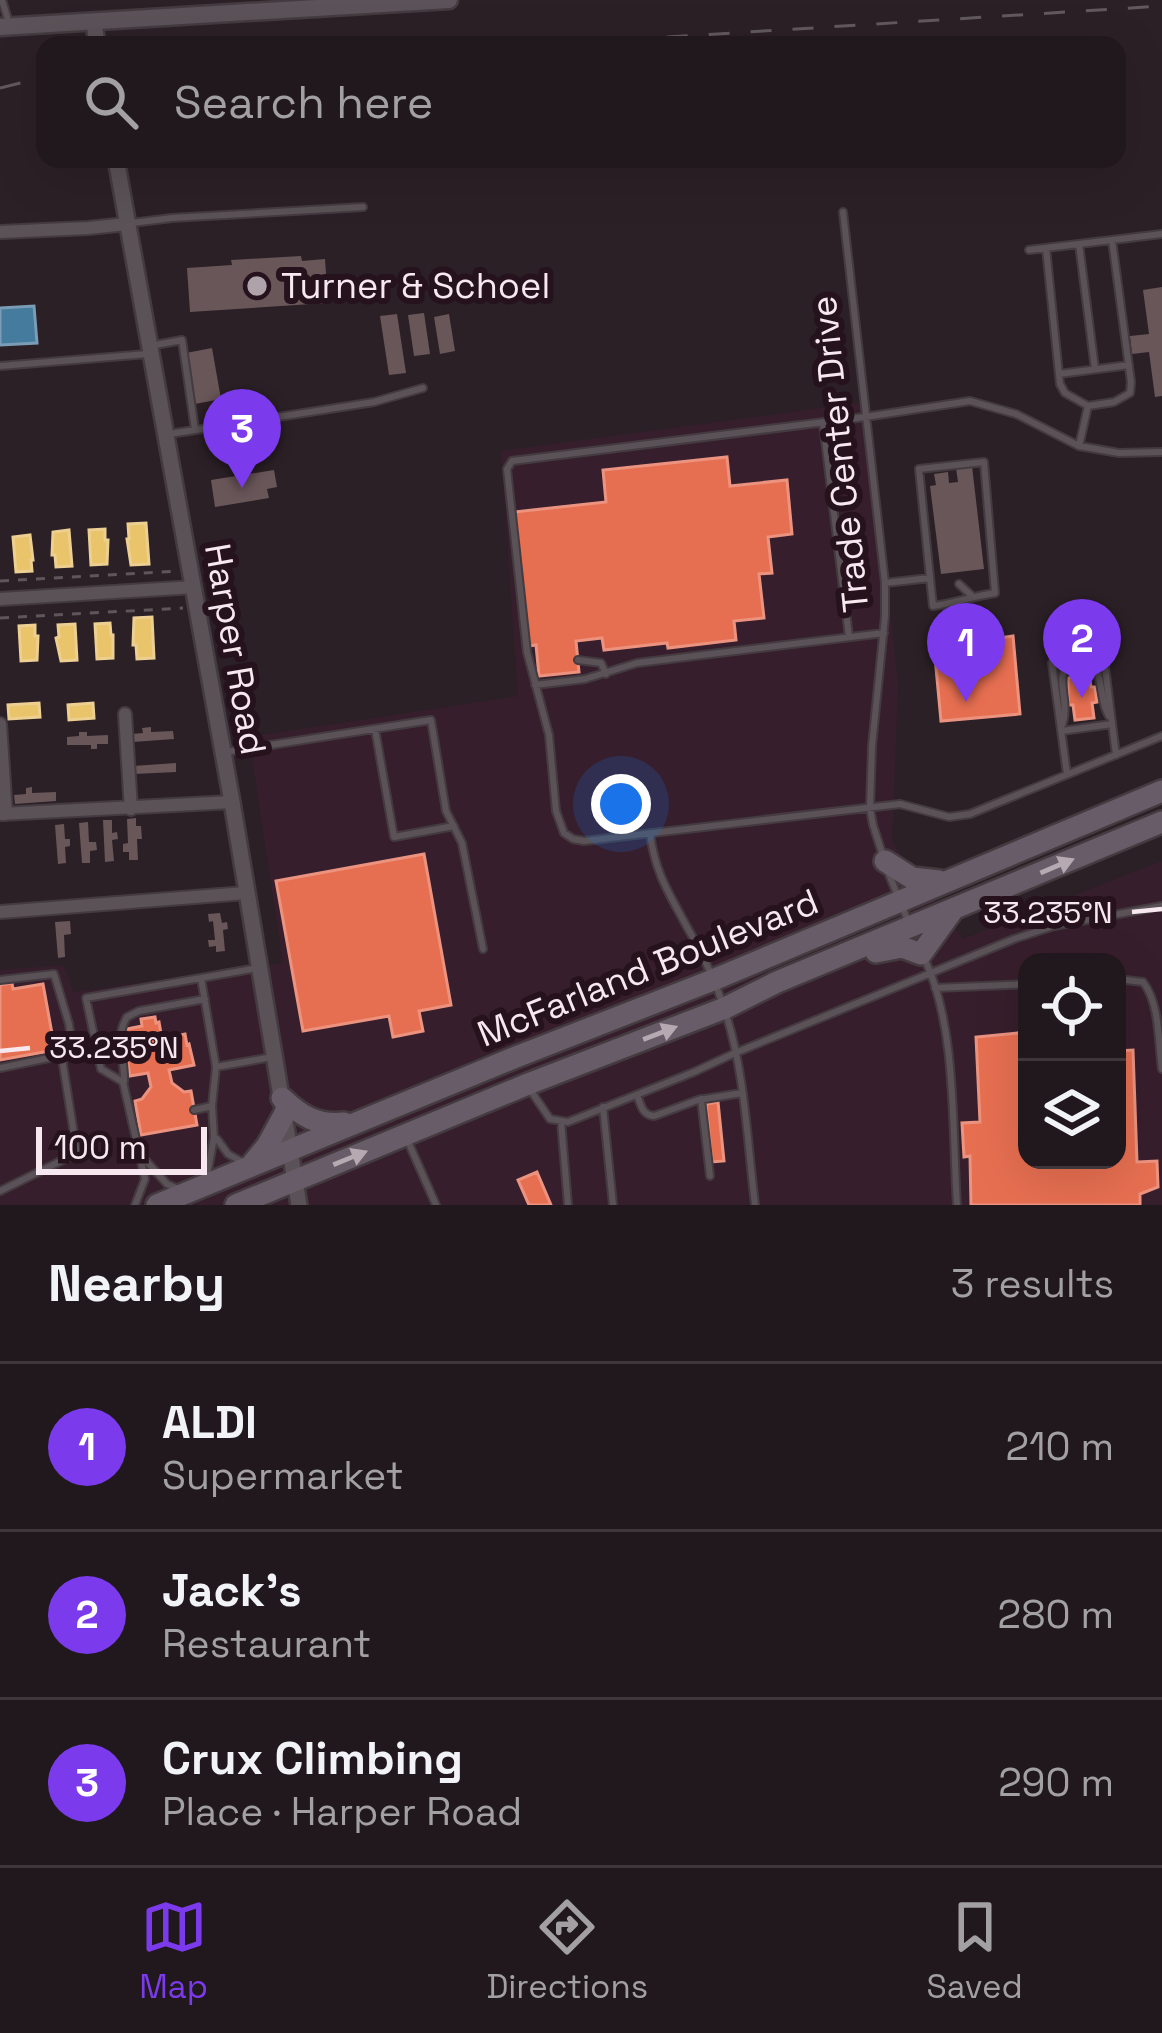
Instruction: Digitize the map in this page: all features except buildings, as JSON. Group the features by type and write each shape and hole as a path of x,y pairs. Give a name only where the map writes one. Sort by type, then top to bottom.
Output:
{"highway":[{"name":"McFarland Boulevard","path":"157,1205 713,980 1162,791"},
{"name":"McFarland Boulevard","path":"244,1202 724,1008 1162,822"},
{"path":"885,861 912,878 945,881"},
{"path":"777,982 805,979 902,946 926,964 952,910"},
{"path":"251,1166 267,1146 284,1106 316,1123 363,1121"},
{"path":"244,1202 283,1205"}],"main road":[{"path":"5,27 448,0"}],"street":[{"path":"94,22 96,36"},
{"name":"Harper Road","path":"118,168 299,1205"},
{"path":"0,232 128,224"},
{"path":"0,599 192,579"},
{"path":"125,714 131,808"},
{"path":"0,724 3,814"},
{"name":"Harper Road","path":"3,814 232,802"},
{"path":"0,911 247,893"}],"lane":[{"path":"2,0 5,27"},
{"path":"128,224 363,207"},
{"name":"Trade Center Drive","path":"843,212 885,583 870,808 898,902 926,964 946,1028 956,1205"},
{"path":"1029,250 1162,234"},
{"path":"1046,248 1059,374 1065,393 1088,406 1114,402 1130,393 1112,240"},
{"path":"1079,244 1095,370"},
{"path":"0,366 150,350 182,340 195,430"},
{"path":"1059,374 1129,365"},
{"path":"166,435 374,402 423,388"},
{"path":"1162,452 1119,454 1079,446 1016,414 970,401 508,464 556,811 564,833 573,839 900,804 949,817 970,814 1162,736"},
{"path":"1079,446 1088,406"},
{"path":"824,422 849,637"},
{"path":"984,462 995,593 933,606 930,578 919,469 984,462"},
{"path":"885,583 930,578"},
{"path":"959,584 972,596"},
{"path":"931,588 941,586"},
{"path":"535,685 605,674 637,663 884,633"},
{"path":"1067,775 1052,663 1058,655 1092,651 1105,667 1116,755"},
{"path":"578,660 601,663 605,674"},
{"path":"1061,729 1066,716 1063,670 1080,662 1096,667 1102,705 1112,721"},
{"path":"223,752 431,720 446,812 462,843 483,949"},
{"path":"1061,729 1112,721"},
{"path":"375,728 394,838 454,826"},
{"path":"650,833 663,885 724,1008 742,1093 755,1204"},
{"path":"516,1057 539,1106 550,1119 568,1122 926,964 1054,926 1162,906"},
{"path":"123,1082 101,1069 86,998 260,968"},
{"path":"0,980 54,974 73,1053 0,1068"},
{"path":"140,1154 167,1184 182,1190 196,1189 206,1179 214,1136 216,1067 201,978"},
{"path":"1126,981 1143,982 1149,989 1162,1069"},
{"path":"935,988 1018,984"},
{"path":"135,1205 145,1179 123,1082 119,1035 127,1017 140,1011 205,999"},
{"path":"216,1067 275,1056"},
{"path":"0,1191 77,1153 62,1057"},
{"path":"637,1095 642,1111 655,1115 701,1099 742,1093"},
{"path":"701,1099 710,1176"},
{"path":"194,1110 212,1106"},
{"path":"603,1107 613,1205"},
{"path":"561,1120 568,1205"},
{"path":"406,1135 436,1205"},
{"path":"214,1136 228,1154 251,1166"}],"path":[{"path":"0,581 192,579"},
{"path":"0,618 197,607"}],"shaded area":[{"path":"867,402 898,684 892,842 963,939 1162,861 1162,1205 0,1205 0,970 64,965 73,992 283,963 249,737 518,696 501,451"}],"railway":[{"path":"684,36 1162,6"},
{"path":"0,88 36,79"}],"place":[{"name":"Turner & Schoel","path":"257,286"},
{"name":"Crux Climbing","path":"242,488"},
{"name":"Jack's","path":"1082,698"},
{"name":"ALDI","path":"966,702"}]}
